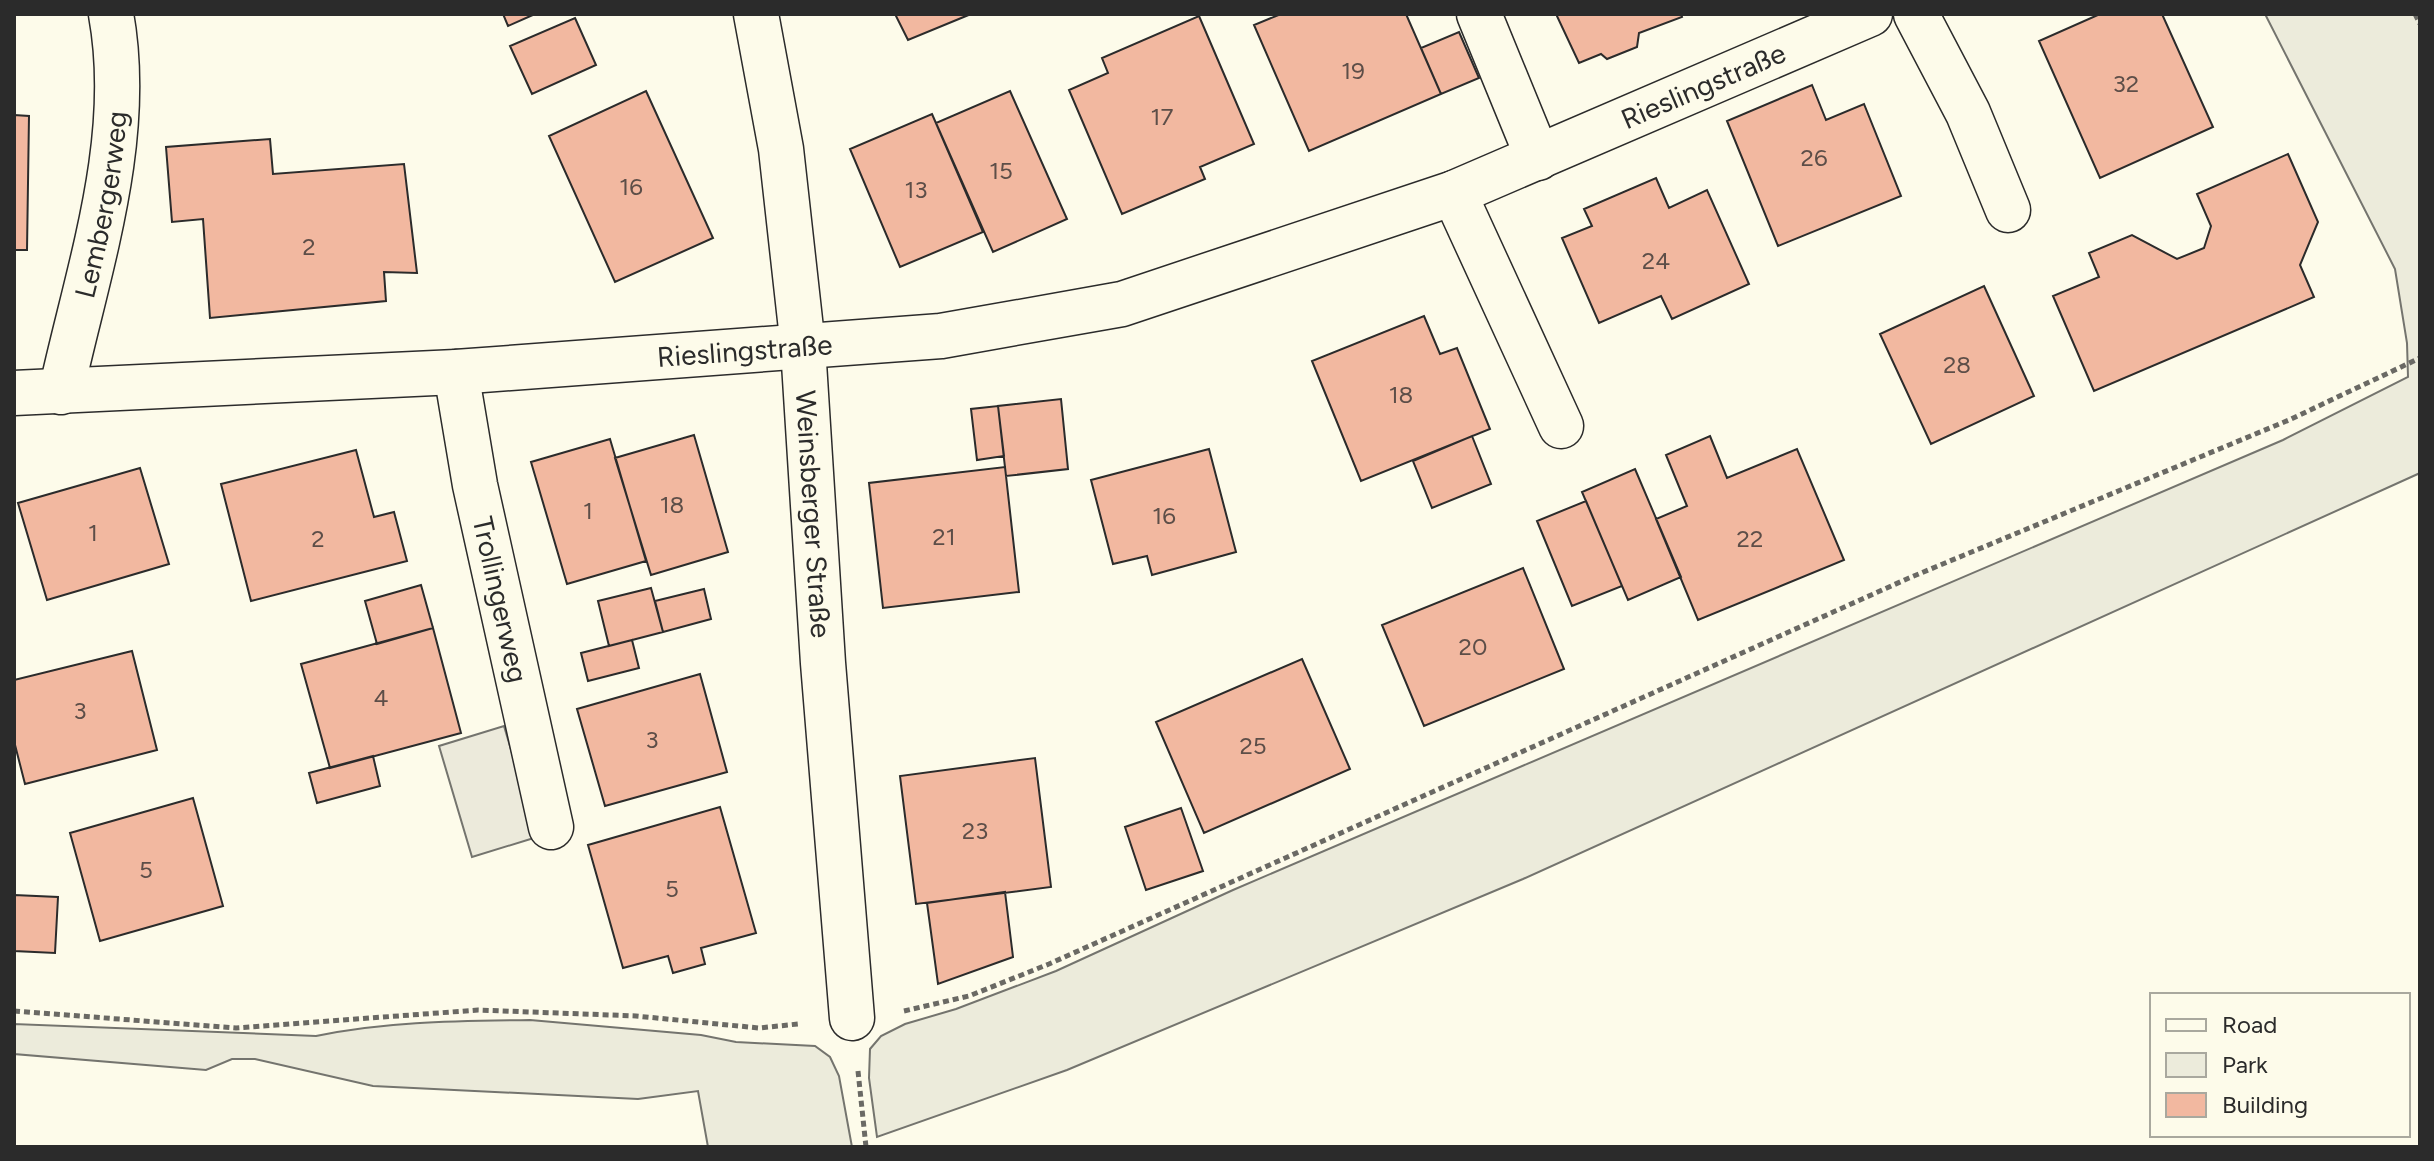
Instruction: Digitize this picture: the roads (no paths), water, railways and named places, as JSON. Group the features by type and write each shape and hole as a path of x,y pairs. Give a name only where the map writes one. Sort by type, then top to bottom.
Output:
{"street":[{"name":"Lembergerweg","path":"61,392 103,208 118,116 118,51 111,14"},
{"name":"Weinsberger Straße","path":"756,14 781,149 803,347 824,677 852,1018"},
{"path":"1479,14 1538,158"},
{"name":"Rieslingstraße","path":"14,393 456,372 941,336 1122,304 1454,193 1870,14"},
{"path":"1916,14 1968,113 2008,210"},
{"path":"1454,193 1561,426"},
{"name":"Trollingerweg","path":"456,372 478,500 551,827"}]}
